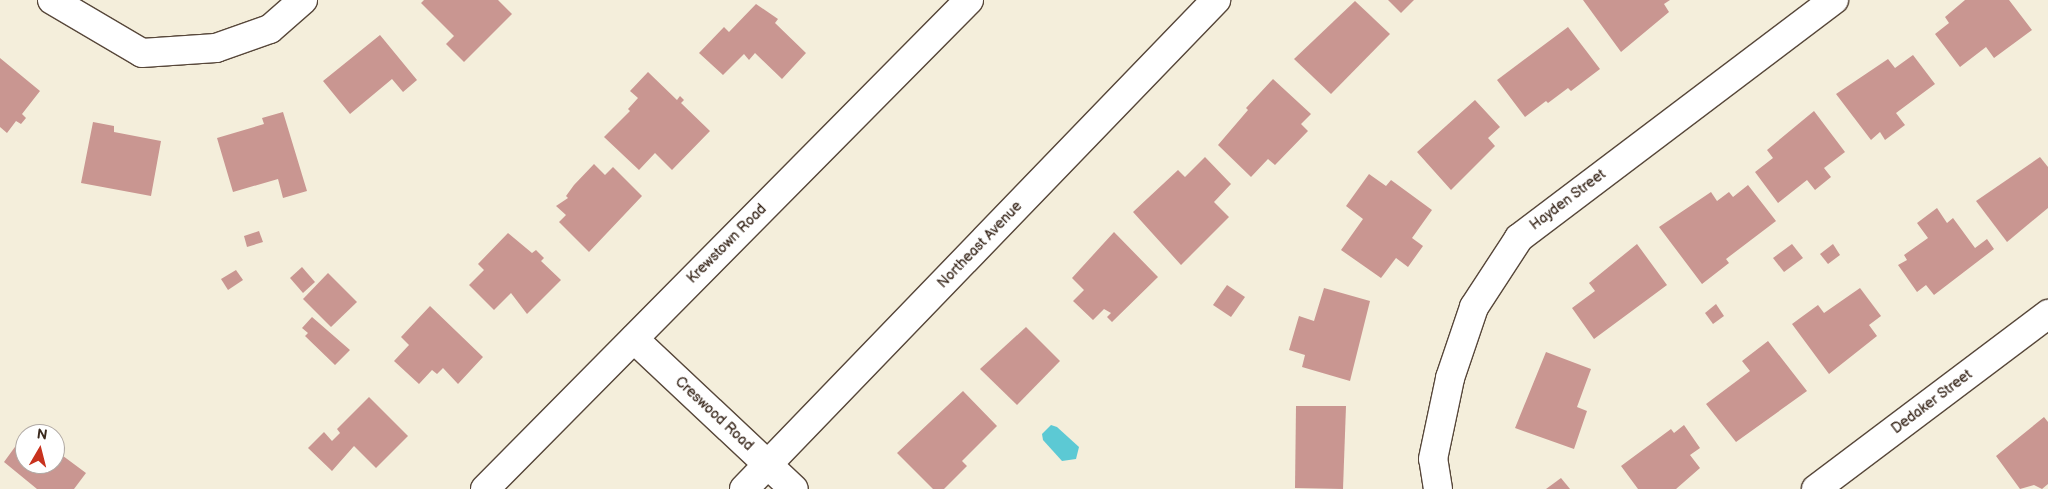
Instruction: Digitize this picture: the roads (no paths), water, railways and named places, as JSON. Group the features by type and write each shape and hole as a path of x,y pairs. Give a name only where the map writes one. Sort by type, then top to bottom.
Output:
{"street":[{"path":"52,0 142,53 216,48 270,28 303,0"},
{"name":"Krewstown Road","path":"486,489 969,0"},
{"name":"Northeast Avenue","path":"744,489 1216,0"},
{"name":"Hayden Street","path":"1438,489 1433,458 1450,378 1474,307 1519,238 1834,0"},
{"name":"Dedaker Street","path":"1816,489 2048,314"},
{"name":"Creswood Road","path":"634,339 794,489"}],"water":[{"path":"1051,425 1057,427 1079,447 1076,459 1062,461 1043,440 1042,434"}]}
